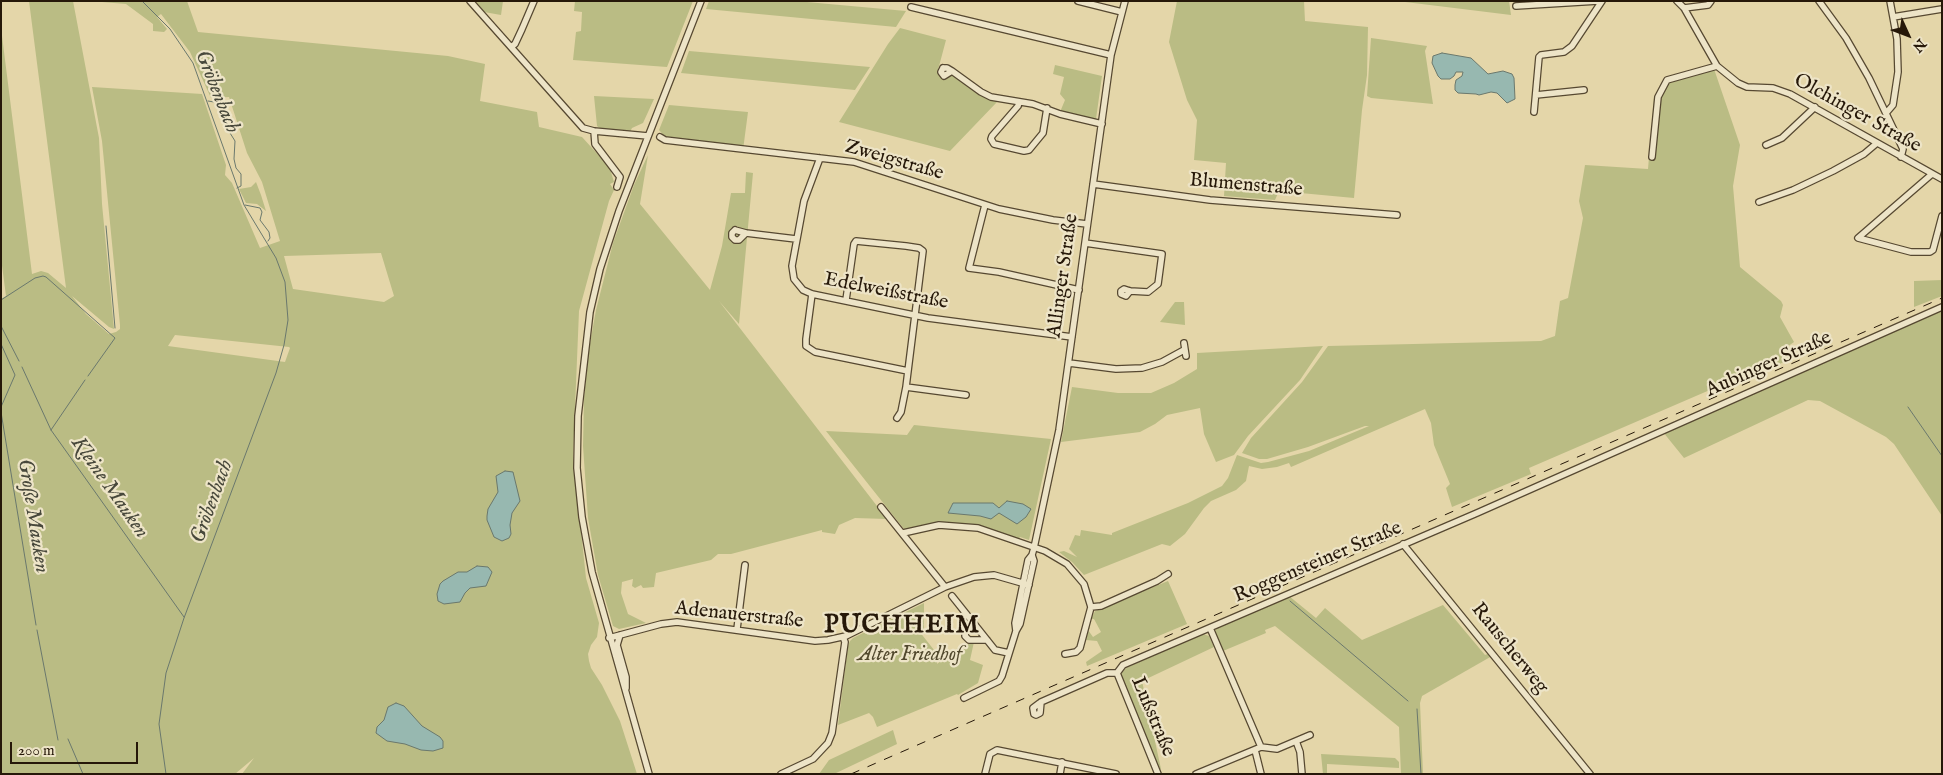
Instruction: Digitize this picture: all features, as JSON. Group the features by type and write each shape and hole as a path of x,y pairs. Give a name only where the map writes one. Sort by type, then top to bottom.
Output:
{"street":[{"path":"470,1 580,125 594,131 648,136"},
{"path":"512,47 534,1"},
{"path":"649,774 592,572 582,517 578,468 579,406 590,312 600,269 619,211 702,1"},
{"path":"1078,1 1122,12"},
{"name":"Allinger Straße","path":"964,698 999,681 1004,673 1016,631 1020,624 1028,560 1034,548 1055,449 1069,363 1111,54 1125,1"},
{"path":"1516,6 1600,1"},
{"path":"1534,112 1539,57 1541,55 1564,52 1572,46 1600,1"},
{"name":"Olchinger Straße","path":"1677,1 1684,8 1716,66 1742,85 1780,89 1942,179"},
{"path":"1684,8 1708,5 1711,1"},
{"path":"1819,1 1852,48 1887,112 1903,149 1901,157"},
{"path":"1887,112 1893,106 1898,72 1896,37 1890,1"},
{"path":"911,6 1111,54"},
{"path":"1893,17 1942,9"},
{"path":"1652,157 1658,97 1667,80 1716,66"},
{"path":"952,71 986,95 1048,108 1060,114 1102,124"},
{"path":"1536,95 1584,90"},
{"path":"1019,102 1018,106 992,136 991,139 994,144 1024,151 1029,150 1042,135 1048,108"},
{"path":"1766,145 1782,138 1815,107"},
{"path":"594,131 595,144 620,176 617,187"},
{"name":"Zweigstraße","path":"660,137 665,140 861,164 985,205 1035,217 1087,224"},
{"path":"1759,202 1794,190 1833,171 1864,154 1878,143"},
{"name":"Edelweißstraße","path":"820,158 804,202 792,266 793,276 802,288 812,294 916,316 1072,337"},
{"path":"1932,174 1858,238 1911,252 1930,252 1933,250 1942,216"},
{"name":"Blumenstraße","path":"1093,184 1183,197 1397,215"},
{"path":"985,205 970,268 999,272 1079,290"},
{"path":"746,232 796,239"},
{"path":"846,300 856,241 919,248 923,251 906,386 901,412 897,418"},
{"path":"1085,243 1162,254 1158,284 1148,292 1130,291"},
{"path":"812,294 806,339 806,346 808,348 815,352 908,372"},
{"name":"Aubinger Straße","path":"1609,453 1942,307"},
{"path":"1069,363 1116,369 1142,368 1162,362 1185,349"},
{"path":"906,386 966,395"},
{"name":"Roggensteiner Straße","path":"1041,702 1107,673 1117,672 1123,666 1609,453"},
{"path":"881,506 945,587"},
{"path":"903,533 939,525 978,528 1057,557 1071,567 1084,584 1091,607 1080,648 1076,652 1065,654"},
{"name":"Rauscherweg","path":"1403,544 1590,774"},
{"path":"737,629 745,564"},
{"path":"1091,607 1102,606 1168,574"},
{"name":"Adenauerstraße","path":"610,638 677,622 815,641 828,640 843,637 945,587 984,575 994,575 1026,584"},
{"path":"952,596 995,650 1009,653"},
{"path":"975,625 969,626 966,629 965,636 970,640 987,640"},
{"path":"1210,628 1258,748 1261,774"},
{"path":"620,635 617,645 626,677 626,694"},
{"path":"780,774 813,758 828,743 832,734 845,642 843,637"},
{"name":"Lußstraße","path":"1117,672 1158,774"},
{"path":"1196,774 1258,748 1278,749 1310,735"},
{"path":"1296,741 1300,752 1302,774"},
{"path":"985,774 990,754 994,751 1007,750 1116,774"},
{"path":"1060,774 1062,762"}],"green space":[{"path":"29,1 73,1 99,138 102,204 114,329 109,327 72,296 86,314 109,334 120,329 120,325 102,141 92,87 202,94 226,165 225,175 232,183 260,248 280,241 262,182 247,153 229,97 211,98 190,52 161,14 157,17 167,29 164,32 153,31 153,24 126,4 90,1 187,1 198,32 448,56 485,64 480,101 537,112 539,127 582,137 612,170 614,182 610,184 614,190 609,201 579,311 573,456 586,578 599,623 597,637 591,645 588,654 591,668 620,721 637,774 242,774 254,758 235,774 1,774 1,299 6,296 1,258 1,28 32,274 41,271 48,273 66,288","holes":["381,253 394,296 384,302 293,289 284,256","175,335 289,347 290,348 285,362 168,346"]},
{"path":"475,1 503,1 501,15 484,12"},
{"path":"575,1 693,1 667,67 573,60 576,32 581,31 582,12 574,11"},
{"path":"709,1 796,1 906,11 896,27 706,9"},
{"path":"1177,1 1304,1 1305,21 1368,27 1367,75 1354,198 1279,191 1275,200 1224,196 1226,163 1194,160 1197,120 1187,100 1169,42"},
{"path":"1397,1 1509,1 1511,15 1438,6"},
{"path":"900,28 946,40 938,70 939,74 945,78 951,75 971,89 997,102 950,151 839,122"},
{"path":"1371,38 1427,46 1425,51 1433,104 1371,98 1367,96"},
{"path":"689,51 870,67 855,90 681,73"},
{"path":"1055,65 1102,76 1096,119 1060,112 1065,100 1060,94 1064,77 1053,74"},
{"path":"1713,66 1740,145 1733,186 1740,267 1781,301 1783,305 1780,317 1794,342 1787,347 1793,358 1757,374 1737,375 1733,380 1529,468 1531,474 1452,507 1446,488 1450,484 1434,445 1431,423 1425,409 1291,467 1289,463 1262,469 1249,466 1246,481 1236,490 1211,501 1185,534 1170,546 1162,544 1084,575 1059,552 1064,551 1077,557 1069,549 1075,535 1080,536 1081,530 1112,535 1112,533 1188,503 1222,486 1228,478 1237,455 1261,463 1268,462 1309,451 1369,426 1267,459 1259,459 1242,453 1251,438 1302,382 1328,346 1541,341 1555,336 1560,301 1568,298 1583,218 1579,201 1585,165 1648,169 1654,97 1665,78"},
{"path":"594,96 654,99 643,123 632,128 630,132 601,129 597,126"},
{"path":"669,105 748,112 743,150 666,138 659,130"},
{"path":"648,155 640,204 710,290 722,246 731,193 745,193 746,172 753,173 739,324 719,301 887,519 855,518 839,525 835,534 822,532 822,530 731,554 718,554 711,560 656,573 654,587 643,588 641,585 635,588 632,586 633,579 622,582 621,593 628,614 646,623 619,629 613,626 598,575 588,518 583,446 584,399 587,360 596,310 613,243 634,185"},
{"path":"256,182 266,211 257,204 246,203 239,189 251,187"},
{"path":"1942,280 1942,296 1914,307 1914,281"},
{"path":"1175,302 1184,302 1185,325 1160,322"},
{"path":"1942,310 1942,516 1894,444 1886,437 1820,401 1808,400 1684,458 1663,432"},
{"path":"1323,346 1300,380 1248,436 1234,455 1216,462 1204,434 1200,408 1167,415 1140,432 1061,442 1072,387 1118,393 1151,393 1174,383 1197,369 1197,353"},
{"path":"914,425 1051,439 1029,540 1020,537 1019,539 978,526 958,523 941,523 904,529 826,431 907,435"},
{"path":"1168,581 1187,624 1087,666 1086,662 1102,651 1097,641 1086,640 1088,630 1093,637 1101,632 1094,619 1091,619 1095,611"},
{"path":"1289,596 1316,618 1325,608 1362,640 1443,605 1485,655 1490,653 1492,656 1422,696 1420,703 1423,774 1401,774 1399,727 1275,626 1265,630 1266,633 1223,651 1215,635 1218,627"},
{"name":"Alter Friedhof","path":"924,603 924,629 919,631 938,655 937,664 959,647 974,642 970,660 983,665 978,683 958,695 877,727 869,713 838,725 850,641"},
{"path":"1203,634 1209,636 1214,647 1142,681 1160,769 1120,677 1121,673 1126,668"},
{"path":"893,730 897,744 834,774 819,774 829,760"},
{"path":"1321,754 1395,758 1399,762 1399,768 1327,764 1327,774 1323,774"}],"water":[{"path":"1442,53 1471,58 1488,74 1503,71 1512,74 1514,78 1515,99 1507,103 1497,93 1491,92 1479,95 1458,93 1455,90 1456,80 1462,76 1463,72 1456,72 1450,79 1441,79 1432,63 1433,56"},
{"path":"505,471 513,472 520,501 512,513 511,534 509,538 502,541 494,537 487,516 488,509 498,492 496,476"},
{"path":"1007,501 1023,504 1031,509 1026,517 1017,524 999,513 991,519 948,513 953,503 993,503 999,508"},
{"path":"477,566 488,567 492,572 486,586 470,588 460,602 444,604 438,601 437,594 443,581 458,572 467,572"},
{"path":"396,703 404,706 422,726 440,737 443,741 443,748 433,751 421,750 405,744 387,741 376,733 377,727 384,720 388,707"}],"waterway":[{"name":"Gröbenbach","path":"142,1 170,29 193,63 244,205 276,258 285,282 288,320 284,345 276,373 184,618 166,673 159,724 166,774"},
{"path":"208,101 220,103 223,108 221,118 223,123 227,124 230,128 230,133 235,141 234,159 236,168 241,174 241,186 237,188"},
{"name":"Gröbenbach","path":"245,205 260,208 262,212 260,220 269,232 270,238 268,241"},
{"path":"106,226 115,328"},
{"path":"1,300 35,278 46,277 115,338 88,376"},
{"name":"Kleine Mauken","path":"1,326 19,361"},
{"name":"Große Mauken","path":"1,344 15,375 1,407"},
{"name":"Kleine Mauken","path":"22,367 51,430 184,617"},
{"path":"51,430 85,380"},
{"path":"1908,407 1942,456"},
{"name":"Große Mauken","path":"1,412 36,625"},
{"path":"1290,601 1408,701"},
{"name":"Große Mauken","path":"37,630 58,740"},
{"path":"1417,709 1421,774"},
{"name":"Große Mauken","path":"68,739 83,774"}],"railway":[{"path":"851,774 1942,298"}],"district":[{"name":"PUCHHEIM","path":"902,627"}]}
